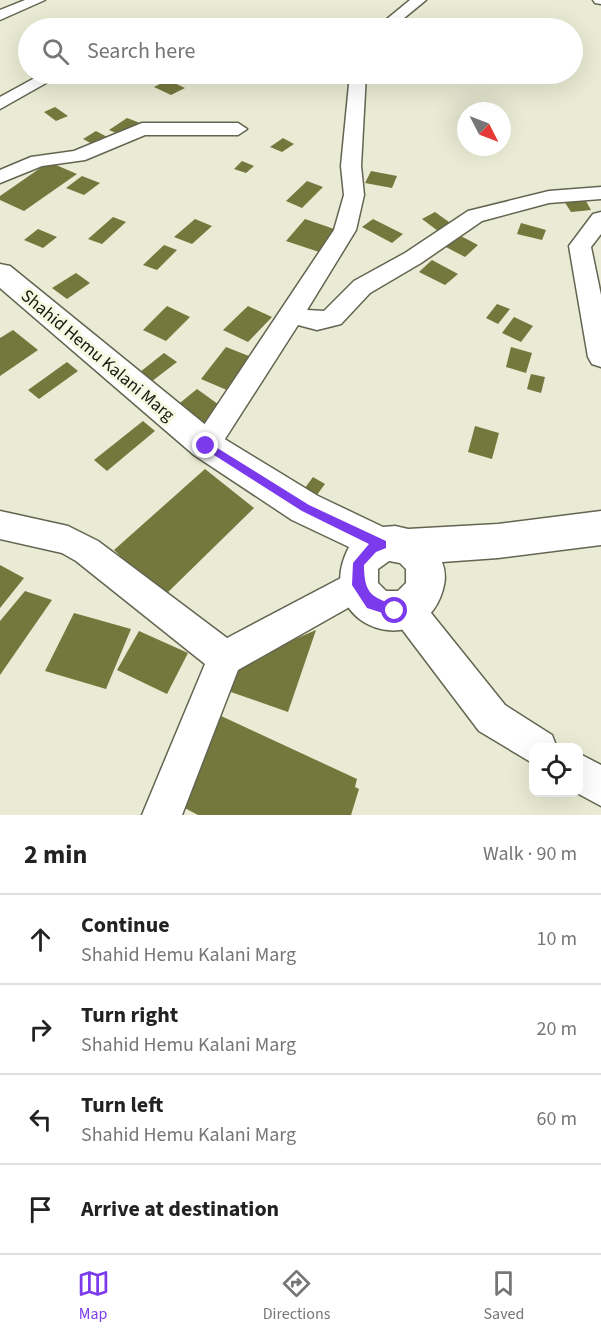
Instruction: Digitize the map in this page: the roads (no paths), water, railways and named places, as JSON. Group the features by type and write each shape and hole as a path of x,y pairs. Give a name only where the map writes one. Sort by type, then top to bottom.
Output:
{"main road":[{"name":"Shahid Hemu Kalani Marg","path":"0,273 206,446 305,508 393,546 422,562 427,584 417,603 406,609"},
{"name":"Shahid Hemu Kalani Marg","path":"393,546 498,541 601,528"},
{"path":"393,546 372,548 358,563 358,585 371,604 383,609 406,609"}],"street":[{"path":"0,15 38,0"},
{"path":"396,18 419,0"},
{"path":"0,104 36,84"},
{"path":"206,446 345,230 354,195 351,166 355,139 358,84"},
{"path":"0,177 39,160 78,156 142,129 238,129"},
{"path":"292,315 317,321 332,318 362,287 413,258 475,216 549,196 601,193"},
{"path":"601,219 579,246 601,357"},
{"path":"0,525 68,540 87,551 225,658"},
{"path":"162,815 225,658 358,585"},
{"path":"406,609 492,718 533,743"},
{"path":"583,775 601,787"}]}
